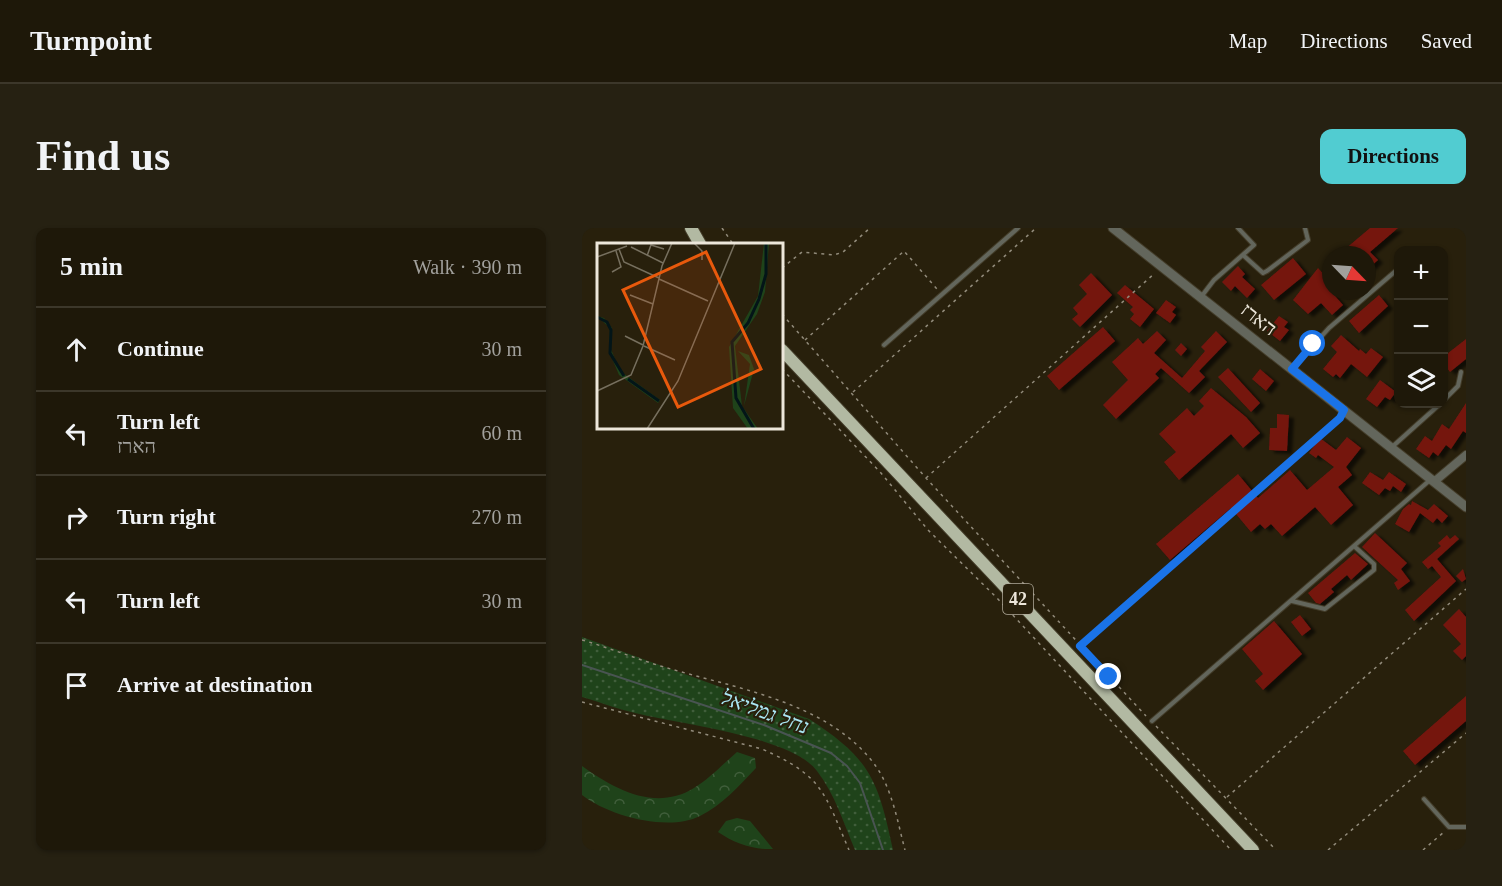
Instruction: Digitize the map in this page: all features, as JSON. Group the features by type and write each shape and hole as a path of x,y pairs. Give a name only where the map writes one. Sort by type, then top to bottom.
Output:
{"highway":[{"path":"692,228 700,243"},
{"name":"42","path":"783,351 1253,850"}],"street":[{"name":"הארז","path":"1113,228 1466,507"},
{"path":"1434,480 1466,455"}],"lane":[{"path":"884,345 1018,228"},
{"path":"1201,297 1214,280 1254,245 1238,228"},
{"path":"1243,255 1263,273 1268,271 1308,240 1305,228"},
{"path":"1292,369 1329,328 1394,272"},
{"path":"1448,395 1458,386 1461,372"},
{"path":"1392,447 1436,408"},
{"path":"1152,721 1354,546 1434,480"},
{"path":"1291,601 1325,609 1374,570 1374,564 1354,546"},
{"path":"1424,799 1449,827 1466,827"}],"path":[{"path":"722,228 732,243"},
{"path":"783,267 802,252 834,255 843,252 870,228"},
{"path":"852,393 1035,228"},
{"path":"805,340 904,251 941,295"},
{"path":"927,478 1162,267"},
{"path":"783,315 1080,646 1276,850"},
{"path":"783,370 880,473 928,530 997,597 1231,850"},
{"path":"1080,646 1340,418 1344,410"},
{"path":"1226,798 1466,589"},
{"path":"582,640 620,654 782,702 848,735 874,763 885,781 904,850"},
{"path":"582,702 762,749 790,761 807,773 824,792 849,850"},
{"path":"1328,850 1466,733"},
{"path":"1423,850 1449,827"}],"green space":[{"path":"582,637 809,719 830,733 846,746 869,773 882,806 893,850 855,850 839,809 817,771 803,759 784,749 732,733 622,710 582,697"},
{"path":"737,752 755,758 756,768 716,806 687,821 656,822 639,819 607,809 582,795 582,766 608,783 635,795 665,798 694,788"},
{"path":"737,818 750,821 773,849 744,845 718,832 726,821"}],"building":[{"path":"1370,228 1398,228 1376,247 1349,246"},
{"path":"1293,258 1306,274 1274,300 1261,285"},
{"path":"1238,266 1245,274 1242,277 1255,289 1247,298 1235,286 1231,291 1222,282"},
{"path":"1318,268 1322,272 1322,300 1339,300 1343,305 1332,315 1321,303 1308,314 1293,300"},
{"path":"1091,273 1112,295 1080,327 1072,319 1078,314 1073,308 1087,294 1079,285"},
{"path":"1125,285 1154,309 1140,327 1130,319 1134,314 1130,310 1133,307 1117,293"},
{"path":"1379,295 1388,306 1359,333 1349,321 1376,300"},
{"path":"1166,300 1176,307 1172,312 1176,315 1170,323 1156,313"},
{"path":"1279,316 1288,322 1284,327 1289,330 1280,341 1267,331"},
{"path":"1103,327 1115,341 1059,390 1047,376"},
{"path":"1157,331 1166,340 1154,353 1182,378 1205,351 1201,347 1216,331 1227,342 1199,371 1205,377 1189,393 1161,368 1155,374 1159,378 1116,419 1103,405 1128,380 1112,362 1138,338 1143,344"},
{"path":"1341,335 1359,351 1360,349 1366,354 1371,348 1383,357 1367,377 1351,364 1340,378 1336,374 1333,377 1323,369 1337,352 1331,346"},
{"path":"1466,339 1466,359 1450,372 1448,353"},
{"path":"1181,343 1187,349 1181,356 1175,350"},
{"path":"1228,368 1260,403 1251,412 1218,377"},
{"path":"1260,369 1274,381 1266,391 1252,379"},
{"path":"1380,380 1394,390 1390,400 1385,397 1377,407 1366,399"},
{"path":"1211,388 1246,417 1260,433 1243,448 1231,434 1179,480 1164,462 1176,452 1159,434 1187,408 1194,416 1204,406 1199,401"},
{"path":"1466,403 1466,433 1463,431 1451,449 1446,445 1438,456 1433,452 1429,458 1416,449 1425,436 1432,441 1442,424 1449,429"},
{"path":"1277,414 1289,415 1287,451 1269,450 1270,428 1277,428"},
{"path":"1347,437 1361,448 1346,467 1352,475 1338,487 1353,505 1331,525 1315,507 1282,536 1271,524 1265,529 1260,524 1251,532 1231,508 1170,560 1156,544 1238,474 1258,498 1290,470 1307,490 1334,467 1318,455 1316,458 1309,453 1320,438 1336,450"},
{"path":"1370,472 1383,480 1389,472 1406,484 1401,492 1393,486 1390,491 1385,488 1379,495 1362,483"},
{"path":"1412,501 1428,510 1434,504 1448,516 1442,523 1437,518 1433,523 1420,513 1409,532 1395,524 1403,509 1411,505"},
{"path":"1375,533 1407,563 1401,569 1410,581 1398,590 1394,583 1398,580 1362,547"},
{"path":"1447,535 1450,539 1455,535 1459,539 1437,559 1456,581 1414,621 1405,610 1441,577 1432,566 1428,569 1422,562 1441,546 1438,543"},
{"path":"1355,553 1368,564 1351,580 1347,575 1331,589 1334,592 1320,604 1316,603 1308,593"},
{"path":"1463,569 1466,579 1462,582 1456,576"},
{"path":"1459,609 1466,617 1466,656 1462,660 1453,651 1461,644 1443,625"},
{"path":"1300,615 1311,629 1302,636 1291,622"},
{"path":"1274,621 1302,654 1263,690 1255,681 1263,674 1242,649"},
{"path":"1466,696 1466,721 1415,765 1403,751"}],"waterway":[{"name":"נחל גמליאל","path":"582,665 764,725 831,753 847,766 860,783 883,850"}],"route":[{"path":"1109,677 1080,646 1340,418 1344,410 1292,369 1313,344"}]}
